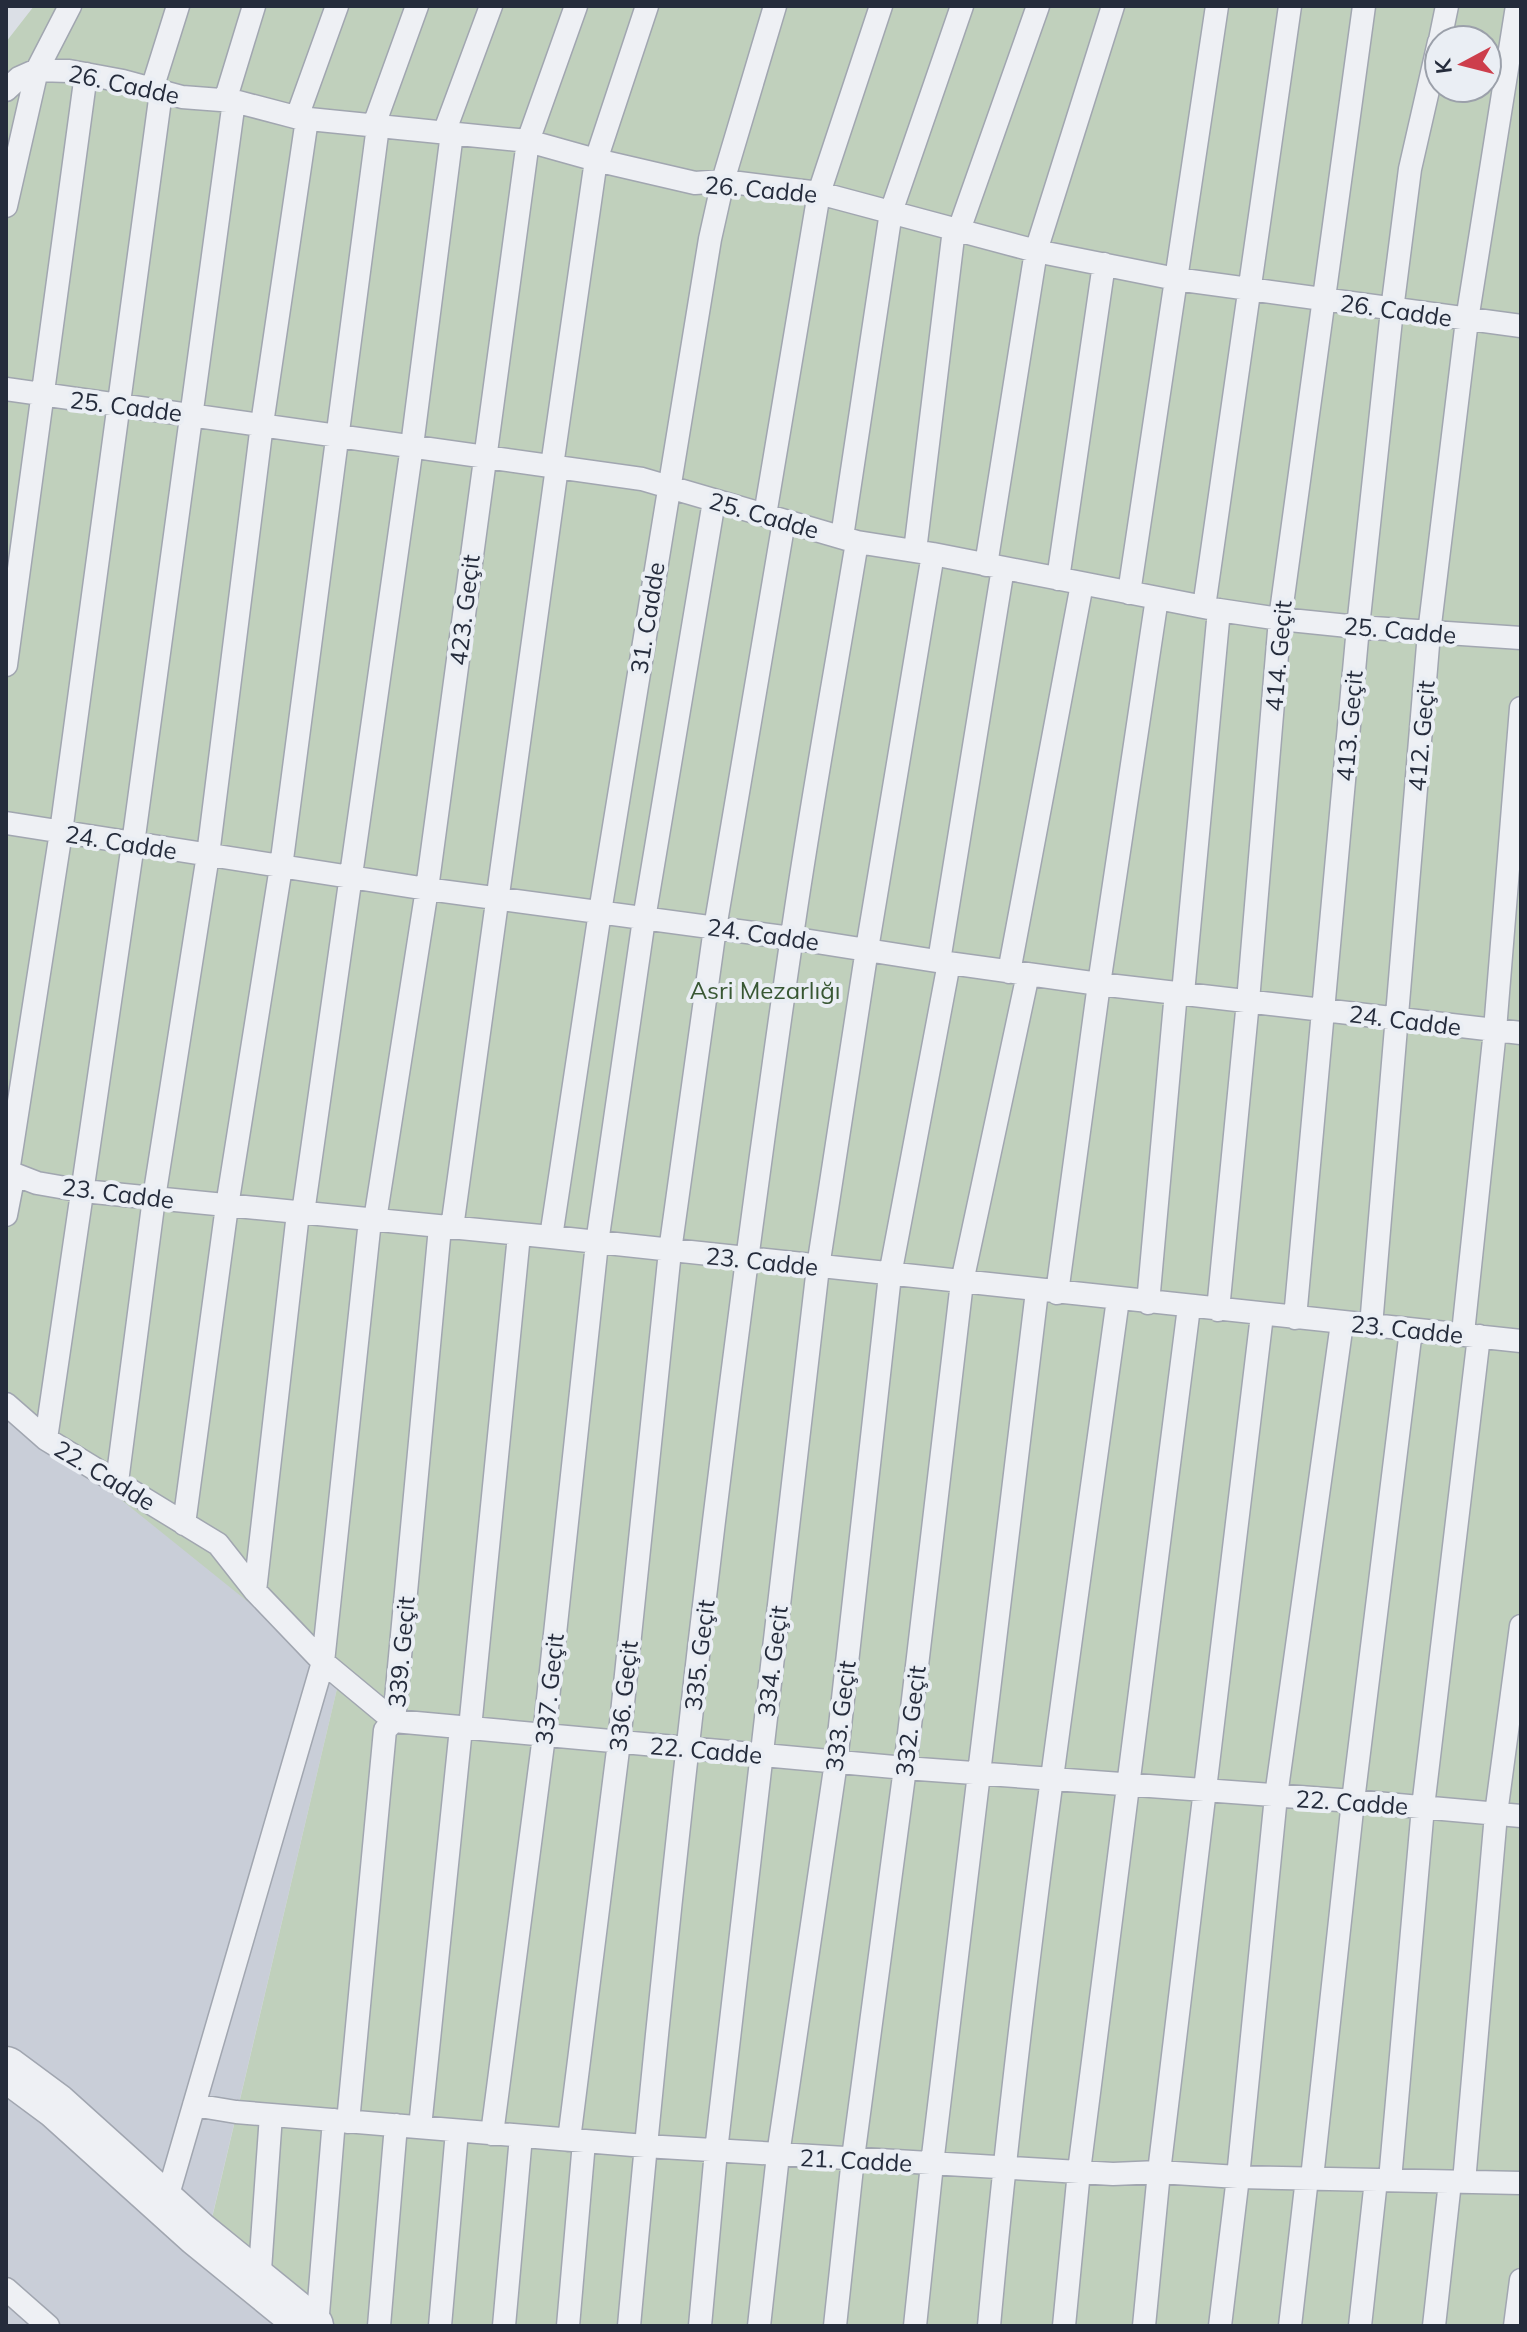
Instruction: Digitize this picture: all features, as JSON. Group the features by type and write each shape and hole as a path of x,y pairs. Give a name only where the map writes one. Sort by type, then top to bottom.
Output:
{"street":[{"path":"6,2069 56,2106 165,2205 311,2326"}],"lane":[{"path":"6,206 37,70 70,6"},
{"path":"6,1215 9,1172 61,832 156,90 178,6"},
{"path":"46,1439 193,415 230,101 254,6"},
{"path":"117,1482 154,1198 208,855 302,118 337,6"},
{"path":"184,1524 227,1206 281,867 376,126 417,6"},
{"path":"255,1591 300,1213 412,446 448,133 491,6"},
{"name":"423. Geçit","path":"165,2205 323,1662 373,1220 427,889 528,141 576,6"},
{"name":"339. Geçit","path":"317,2326 385,1730 394,1721 446,1227 497,897 596,160 647,6"},
{"name":"31. Cadde","path":"551,1237 600,912 710,239 723,181 775,6"},
{"name":"336. Geçit","path":"568,2326 576,2141 670,1251 819,193 881,6"},
{"name":"335. Geçit","path":"629,2326 688,1749 747,1260 850,540 891,212 962,6"},
{"name":"334. Geçit","path":"700,2326 760,1755 818,1267 924,552 957,229 1038,6"},
{"name":"333. Geçit","path":"759,2326 778,2155 836,1762 890,1275 944,962 1036,251 1113,6"},
{"path":"1129,593 1217,6"},
{"path":"1148,1303 1180,993 1211,608 1249,289 1290,6"},
{"name":"414. Geçit","path":"1218,1310 1280,619 1364,6"},
{"name":"412. Geçit","path":"1371,1326 1429,633 1467,320 1517,6"},
{"name":"26. Cadde","path":"6,90 19,78 37,70 86,74 182,97 230,101 302,118 528,141 695,183 723,181 819,193 1036,251 1176,279 1521,326"},
{"path":"6,665 86,74"},
{"name":"413. Geçit","path":"1295,1318 1358,627 1392,310 1410,169 1425,104"},
{"path":"1058,579 1104,264"},
{"name":"25. Cadde","path":"6,389 642,479 850,540 1211,608 1358,627 1521,638"},
{"name":"337. Geçit","path":"492,2134 544,1736 597,1243 644,919 714,501"},
{"name":"332. Geçit","path":"835,2326 853,2158 905,1768 962,1282 1018,973 1082,584"},
{"path":"915,2326 978,1774 1047,1292 1099,984 1157,598"},
{"path":"1360,2326 1383,2180 1471,1335 1521,708"},
{"name":"24. Cadde","path":"6,823 427,889 791,938 1018,973 1521,1033"},
{"name":"23. Cadde","path":"9,1172 37,1183 83,1191 551,1237 1521,1341"},
{"path":"420,2127 519,1235"},
{"path":"989,2326 1003,2168 1052,1778 1118,1299"},
{"path":"1064,2326 1079,2171 1189,1307"},
{"path":"1144,2326 1159,2172 1262,1315"},
{"path":"1220,2326 1276,1796 1342,1323"},
{"path":"1290,2326 1411,1330"},
{"name":"22. Cadde","path":"6,1404 46,1439 218,1544 255,1591 323,1662 394,1721 905,1768 1521,1816"},
{"path":"1434,2326 1457,2182 1496,1814 1521,1626"},
{"name":"21. Cadde","path":"194,2105 271,2115 492,2134 778,2155 1113,2174 1159,2172 1238,2177 1521,2183"},
{"path":"259,2284 271,2115"},
{"path":"379,2326 396,2125"},
{"path":"440,2326 457,2131"},
{"path":"504,2326 521,2136"},
{"path":"1515,2326 1521,2280"},
{"path":"6,2289 48,2326"}],"shaded area":[{"path":"6,1399 340,1676 208,2234 334,2326 6,2326"}],"green space":[{"name":"Asri Mezarlığı","path":"34,6 1521,6 1521,2326 334,2326 208,2235 340,1676 6,1407 6,42"}]}
